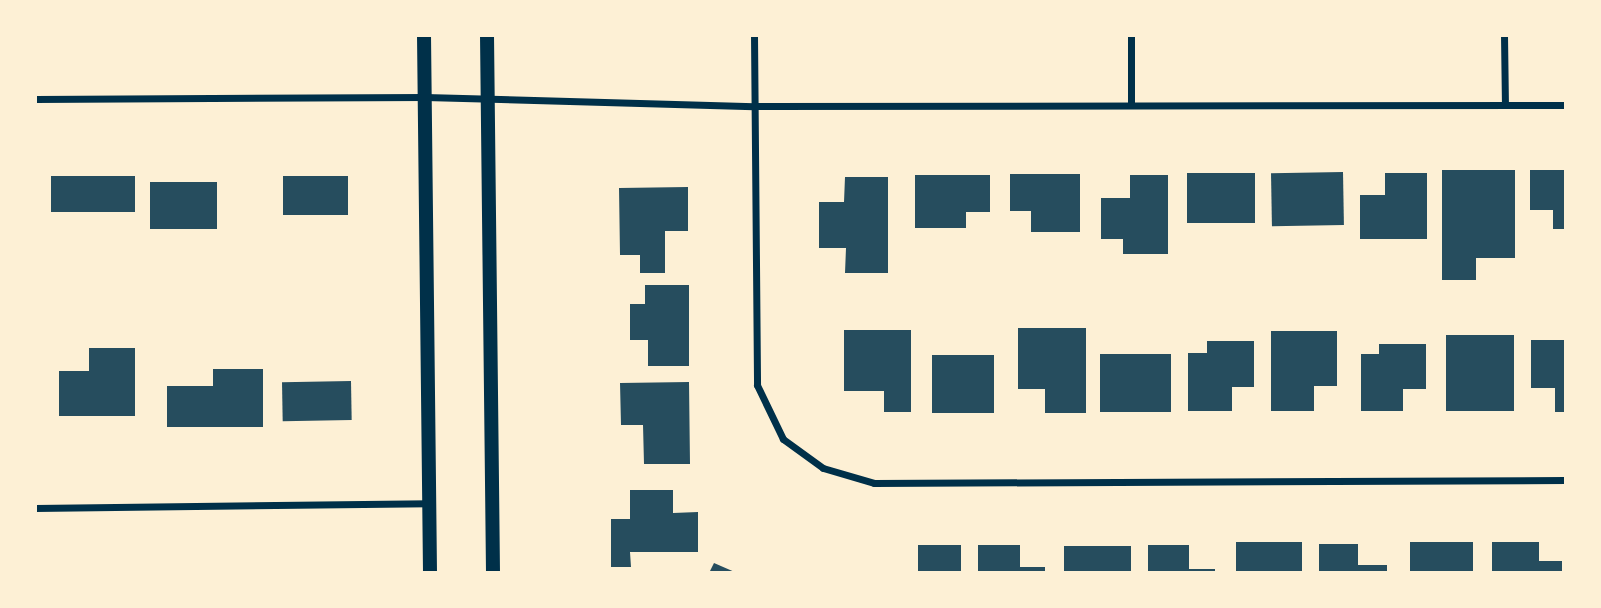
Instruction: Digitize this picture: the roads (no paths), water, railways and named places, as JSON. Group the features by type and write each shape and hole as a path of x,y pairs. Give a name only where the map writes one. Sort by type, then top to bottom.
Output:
{"main road":[{"path":"424,35 430,573"},
{"path":"487,35 493,573"}],"street":[{"path":"754,35 757,385 783,439 823,468 874,482 1566,480"},
{"path":"1131,35 1131,104"},
{"path":"1504,35 1505,105"},
{"path":"35,99 425,97 486,102 754,106 1566,105"},
{"path":"35,508 429,503"}]}
